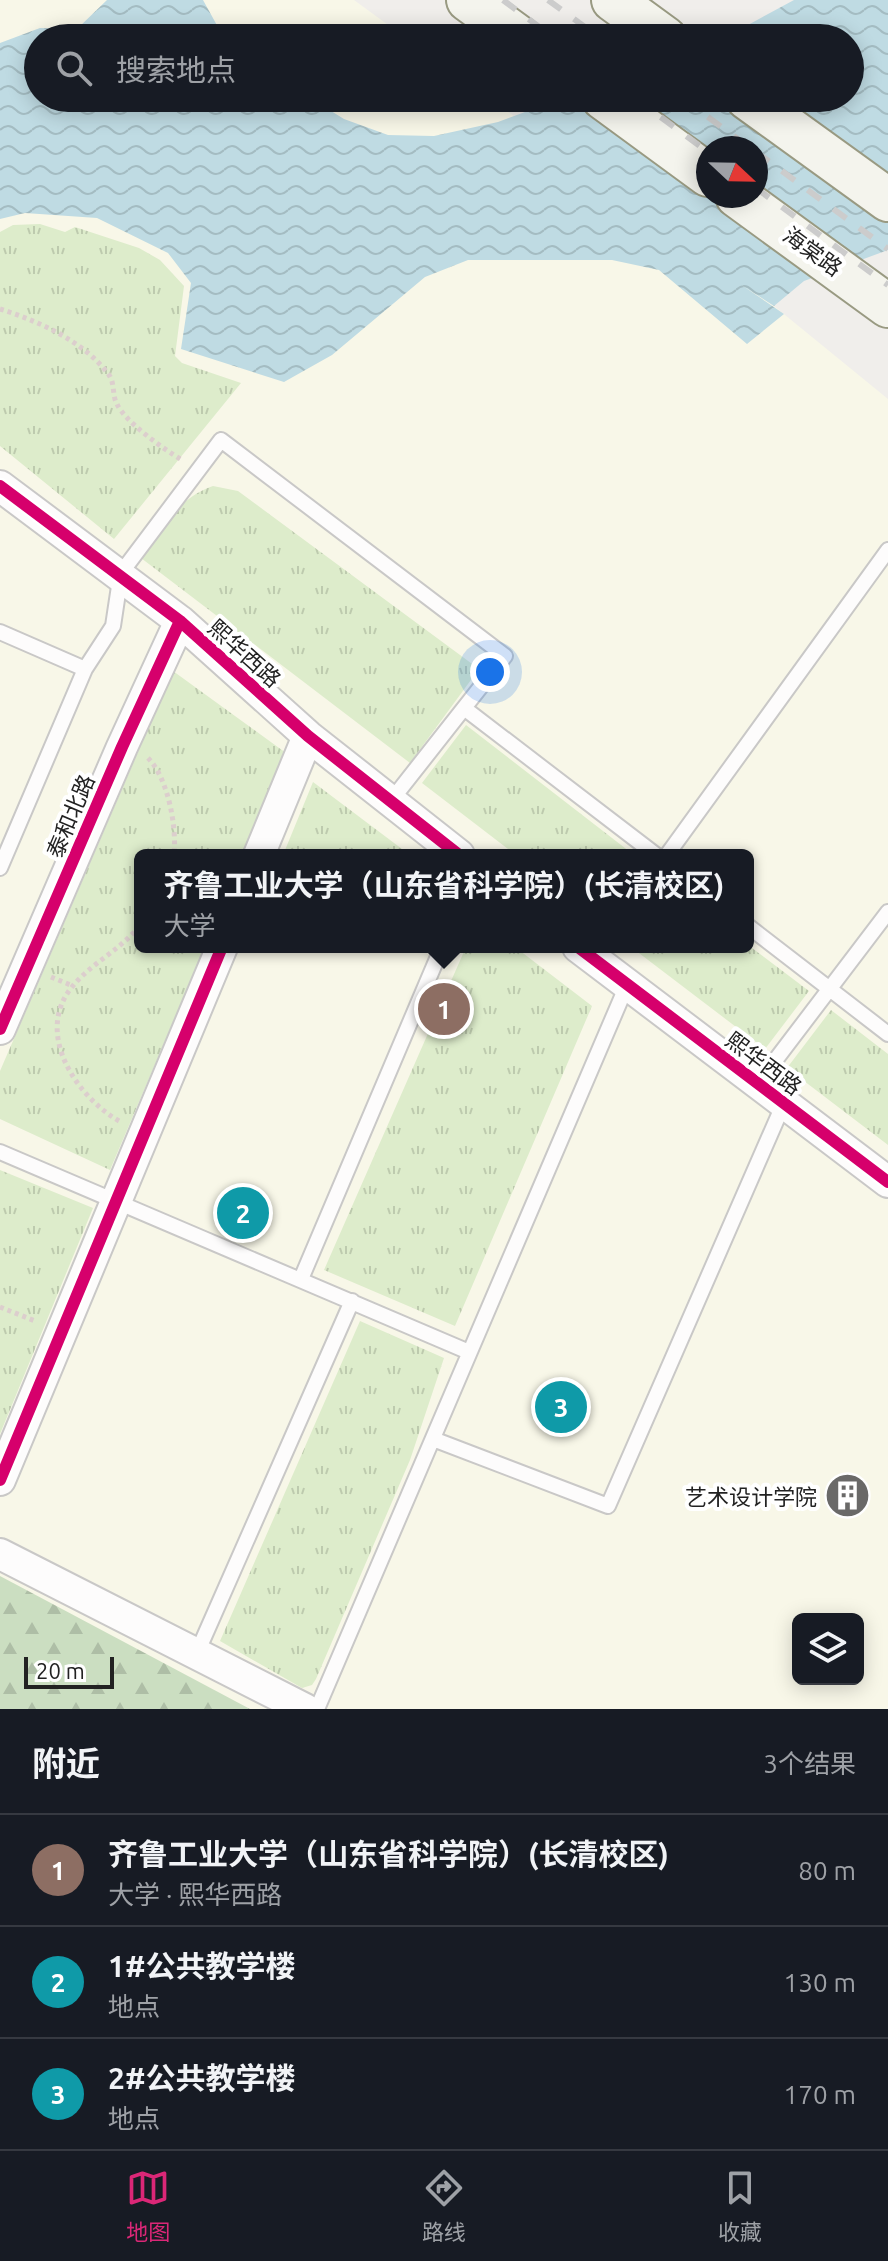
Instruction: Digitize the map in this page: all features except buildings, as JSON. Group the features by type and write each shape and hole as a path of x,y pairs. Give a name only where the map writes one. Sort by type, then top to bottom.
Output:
{"main road":[{"path":"468,0 501,24"},
{"path":"613,0 646,24"},
{"path":"622,112 696,166"},
{"path":"766,112 888,200"},
{"name":"海棠路","path":"753,208 888,306"}],"street":[{"name":"熙华西路","path":"0,486 121,573 180,621 308,736 451,849"},
{"name":"泰和北路","path":"0,1029 180,621"},
{"path":"261,849 308,736"},
{"path":"0,1480 220,953"},
{"name":"熙华西路","path":"591,953 627,985 888,1182"},
{"path":"0,1554 305,1709"}],"lane":[{"path":"0,868 85,669 113,626 121,573 221,440 505,656 390,802"},
{"path":"671,849 888,550"},
{"path":"0,632 85,669"},
{"path":"464,708 648,849"},
{"path":"758,1083 888,912"},
{"path":"754,931 888,1034"},
{"path":"301,1279 439,953"},
{"path":"317,1709 627,985"},
{"path":"433,1439 608,1506 784,1103"},
{"path":"0,1152 469,1352"},
{"path":"197,1653 352,1301"}],"path":[{"path":"0,309 35,320 90,356 111,377 117,405 164,450 197,468"},
{"path":"122,747 147,757 156,766 172,825 174,849"},
{"path":"134,933 73,986 61,1002 56,1020 59,1048 67,1068 114,1118 144,1135"},
{"path":"0,1307 62,1332"}],"shaded area":[{"path":"0,0 354,0 387,24 24,24 24,112 508,112 774,306 888,399 888,1709 0,1709"}],"green space":[{"path":"40,224 65,232 75,227 139,248 160,260 184,286 175,356 182,363 241,383 114,539 0,446 0,232 13,225"},
{"path":"213,486 238,491 479,669 410,763 141,558 180,506"},
{"path":"173,671 286,753 246,849 134,849 134,953 202,953 110,1170 0,1119 0,1071"},
{"path":"466,725 626,849 508,849 422,783"},
{"path":"313,782 402,849 285,849"},
{"path":"754,950 809,991 765,1049 639,953 754,953"},
{"path":"463,953 523,953 592,1006 455,1326 324,1270"},
{"path":"831,1010 888,1054 888,1145 787,1068"},
{"path":"0,1170 93,1208 0,1434"},
{"path":"360,1321 444,1358 410,1460 316,1679 312,1685 302,1688 220,1641"},
{"path":"0,1576 250,1709 0,1709"}],"water":[{"path":"107,0 203,0 216,24 82,24"},
{"path":"794,0 888,0 888,250 804,281 774,306 740,284 784,314 747,344 659,270 612,260 468,260 425,277 332,355 284,382 181,349 191,283 168,253 97,218 25,213 0,219 0,43 24,34 24,112 333,112 388,135 434,136 498,122 525,112 864,112 864,24 750,24"}],"railway":[{"path":"503,0 535,24"},
{"path":"548,0 581,24"},
{"path":"654,112 696,143"},
{"path":"701,112 734,136"},
{"path":"768,161 888,249"},
{"path":"768,197 888,285"}],"cycle path":[{"path":"0,486 180,621 308,736 451,849"},
{"path":"0,1029 180,621"},
{"path":"0,1480 220,953"},
{"path":"586,953 888,1182"}],"place":[{"name":"齐鲁工业大学（山东省科学院）(长清校区)","path":"444,1009"},
{"name":"1#公共教学楼","path":"243,1213"},
{"name":"2#公共教学楼","path":"561,1407"},
{"name":"艺术设计学院","path":"848,1496"}]}
